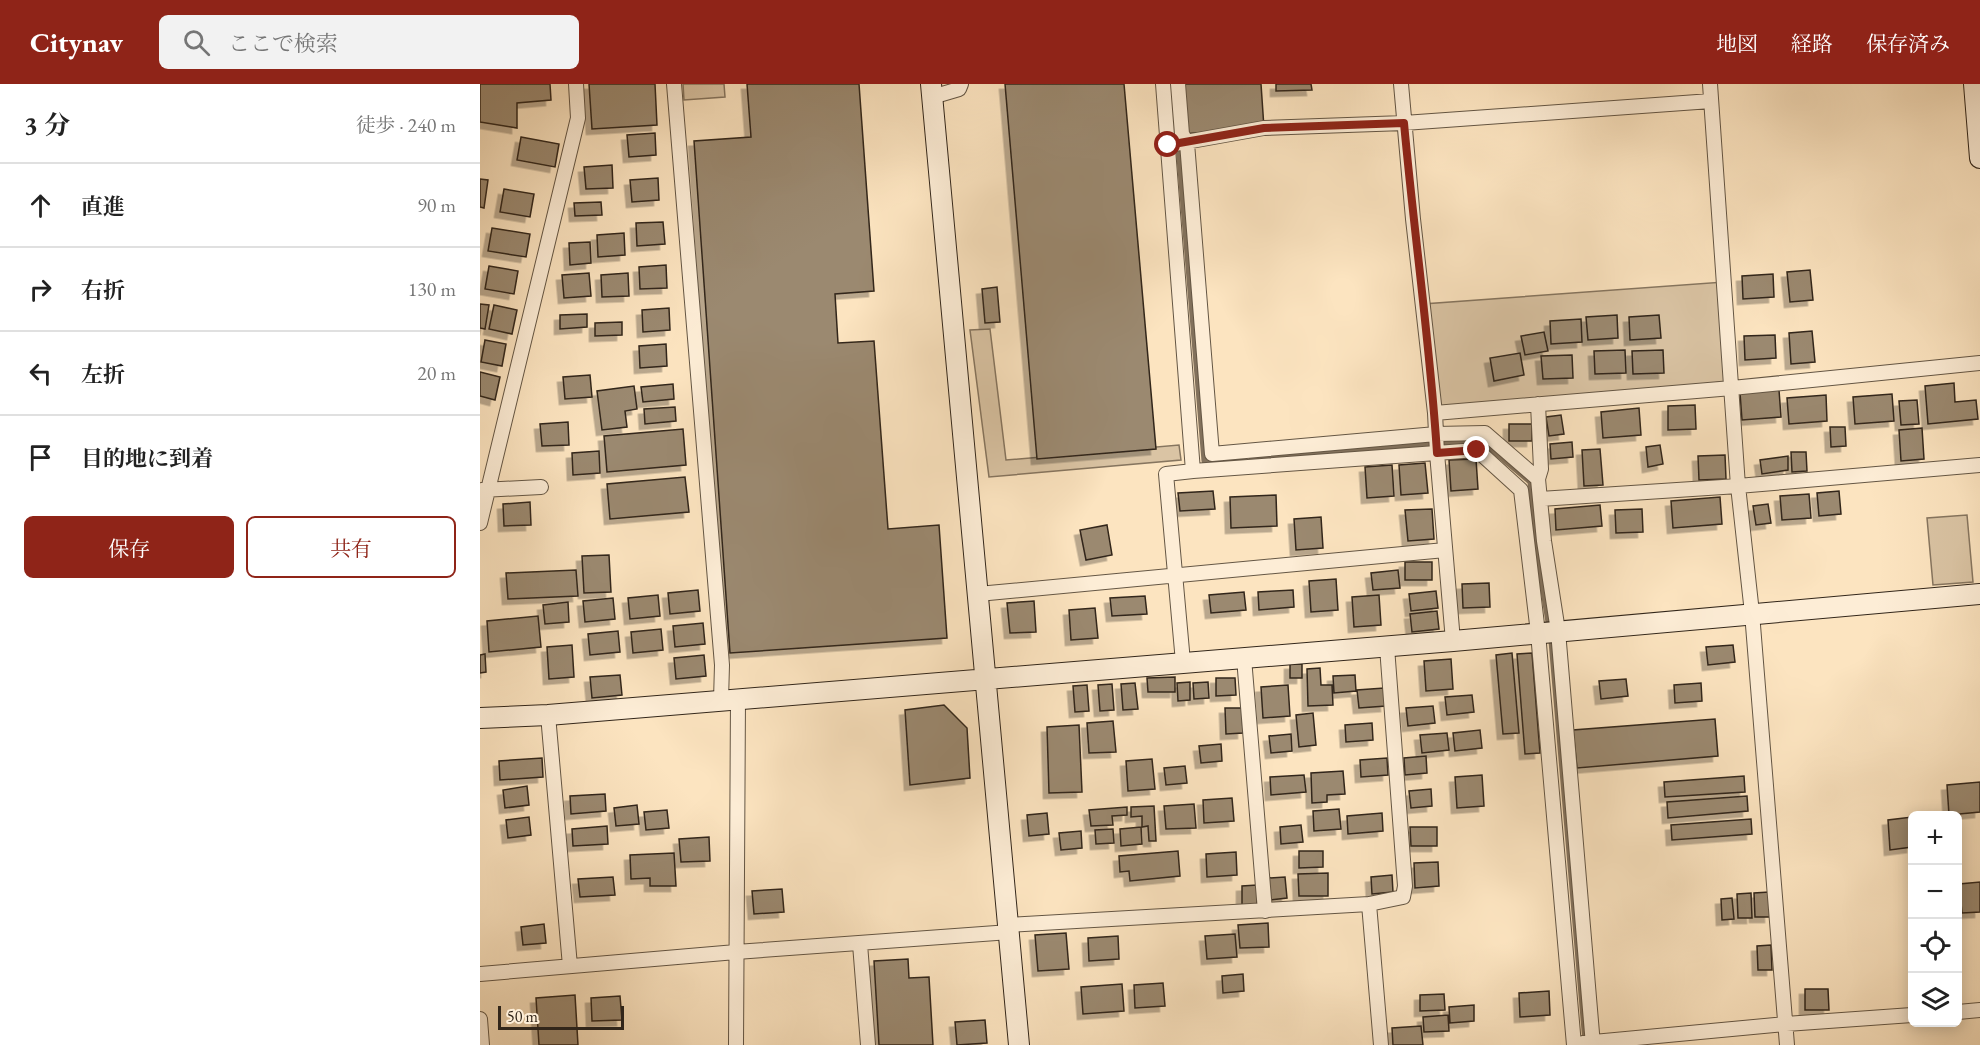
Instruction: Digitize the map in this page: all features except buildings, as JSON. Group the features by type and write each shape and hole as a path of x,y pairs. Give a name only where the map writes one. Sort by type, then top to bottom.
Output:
{"street":[{"path":"480,523 484,490 578,118 576,84"},
{"path":"674,84 722,665 729,699 736,952 736,1045"},
{"path":"962,84 959,89 932,90 1019,1045"},
{"path":"1163,84 1192,471"},
{"path":"1178,84 1182,134 1186,143 1212,454 1485,432 1538,479"},
{"path":"1401,84 1413,219 1435,413 1453,641"},
{"path":"1710,84 1738,486 1752,613 1787,1045"},
{"path":"1974,84 1980,158"},
{"path":"1168,145 1264,128 1404,123 1711,100"},
{"path":"1435,413 1732,388 1980,363"},
{"path":"1538,404 1541,469 1538,479 1544,541 1558,631 1593,1044"},
{"path":"1183,662 1166,474 1477,450 1521,490 1538,633 1574,1045"},
{"path":"1540,499 1738,486 1980,465"},
{"path":"484,490 541,487"},
{"path":"978,594 1445,550"},
{"path":"480,718 1387,647 1980,594"},
{"path":"480,974 860,944 1009,928 1369,904 1403,897 1406,886 1387,647"},
{"path":"1244,657 1265,911"},
{"path":"548,714 570,966"},
{"path":"1369,904 1381,1045"},
{"path":"860,944 868,1045"},
{"path":"1962,1012 1980,1010"},
{"path":"1566,1045 1786,1024 1908,1015"},
{"path":"480,1019 482,1045"}],"shaded area":[{"path":"683,84 724,84 725,97 684,100"},
{"path":"1724,282 1731,381 1435,413 1423,304"},
{"path":"990,329 1006,460 1179,445 1181,460 989,477 970,330"},
{"path":"1967,515 1973,582 1933,585 1927,518"}],"waterway":[{"path":"1178,145 1204,461 1215,460"},
{"path":"1251,457 1480,440 1530,482 1535,540 1551,641 1585,1042"}],"route":[{"path":"1168,145 1264,128 1404,123 1435,413 1437,453 1477,450"}]}
